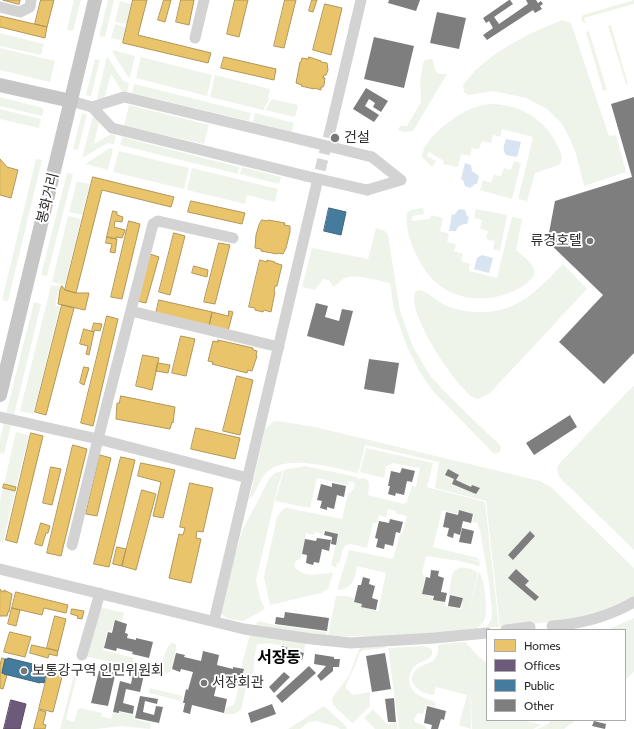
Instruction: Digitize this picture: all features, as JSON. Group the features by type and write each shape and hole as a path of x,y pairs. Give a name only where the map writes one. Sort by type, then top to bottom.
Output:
{"main road":[{"name":"봉화거리","path":"0,395 95,0"},
{"path":"0,85 71,101"}],"street":[{"path":"0,7 20,12 30,7 31,0"},
{"path":"195,38 204,0"},
{"path":"331,127 361,0"},
{"path":"71,101 92,107 112,128 306,176 367,190 401,180 372,157 124,97 92,107"},
{"path":"214,621 316,187"},
{"path":"72,545 153,224 158,221 233,238"},
{"path":"130,311 279,347"},
{"path":"0,417 98,439 248,478"},
{"path":"0,569 214,621 267,632 312,639 351,643 486,633"},
{"path":"82,654 100,593"},
{"path":"552,626 572,625 589,621 610,614 634,602"},
{"path":"514,629 530,627"}],"shaded area":[{"path":"74,0 81,0 73,31 67,30"},
{"path":"108,0 114,0 105,37 99,36"},
{"path":"634,0 634,4 584,18 586,23 583,23 581,18 583,15"},
{"path":"120,1 132,4 127,24 115,22"},
{"path":"562,20 571,23 609,136 616,135 626,172 584,186 576,154 570,139 562,124 547,109 526,98 493,91 468,95 464,92 463,85 477,69 498,52 529,34"},
{"path":"115,24 126,27 123,41 111,38"},
{"path":"611,25 628,84 626,84 608,26"},
{"path":"589,31 607,90 603,91 586,32"},
{"path":"0,33 44,44 41,55 0,46"},
{"path":"0,48 55,61 50,82 0,70"},
{"path":"113,50 135,56 130,77 128,77 113,53"},
{"path":"107,56 123,81 129,83 127,92 122,91 111,74 104,100 97,98"},
{"path":"141,57 212,75 207,96 136,78"},
{"path":"95,59 100,60 91,96 86,95"},
{"path":"432,59 435,70 439,74 447,74 413,131 404,132 398,130 400,126 407,126 421,102 420,81 423,63 425,60"},
{"path":"215,75 270,89 268,98 270,98 263,110 210,97"},
{"path":"134,84 251,113 249,121 132,93"},
{"path":"0,97 40,107 44,110 42,116 0,106"},
{"path":"272,99 298,105 295,117 265,110"},
{"path":"489,104 511,106 539,121 553,137 562,156 561,163 559,165 535,173 527,201 518,199 533,137 502,129 500,137 493,135 491,143 482,141 479,149 472,148 470,156 461,154 458,167 443,164 444,161 429,152 427,156 436,161 432,167 422,157 424,150 433,136 447,123 470,109"},
{"path":"129,105 209,125 204,144 124,126"},
{"path":"0,109 41,119 39,128 0,119"},
{"path":"82,113 87,114 78,150 73,149"},
{"path":"255,113 294,123 292,132 253,122"},
{"path":"93,116 100,118 94,144 111,134 116,135 114,144 108,143 82,158"},
{"path":"122,137 239,167 238,174 120,145"},
{"path":"506,139 521,142 517,157 506,155 504,145"},
{"path":"110,148 113,149 108,170 85,164"},
{"path":"119,151 189,168 184,189 113,172"},
{"path":"36,159 42,160 8,301 2,300"},
{"path":"514,161 521,163 512,199 480,190 483,180 491,183 494,175 501,176 504,168 511,170"},
{"path":"465,163 471,165 472,171 479,176 477,184 470,188 465,186 463,180 461,179"},
{"path":"242,167 281,177 279,184 240,174"},
{"path":"192,168 278,189 275,202 247,195 245,204 187,190"},
{"path":"67,173 73,174 47,276 41,275"},
{"path":"77,181 90,184 82,215 69,212"},
{"path":"423,208 424,214 412,216 412,221 430,219 431,215 443,218 440,231 449,234 447,242 456,244 454,251 463,254 461,261 470,264 469,271 497,278 512,217 522,219 516,250 531,264 534,274 527,283 519,288 492,298 464,297 448,291 436,283 427,273 419,261 408,234 407,213 411,210"},
{"path":"459,209 465,210 467,216 469,217 467,224 463,224 456,231 449,231 452,214 454,215"},
{"path":"476,209 507,215 500,251 493,249 495,241 486,239 488,231 480,229 482,220 474,218"},
{"path":"68,216 81,219 65,285 52,282"},
{"path":"376,228 385,231 388,235 400,311 413,347 431,377 501,446 500,452 494,454 433,391 421,374 407,347 394,310 390,283 354,276 345,278 333,287 329,280 323,279 315,290 302,287 312,248 368,259"},
{"path":"482,255 493,258 489,273 474,269 477,258"},
{"path":"563,264 587,289 490,393 478,399 471,396 456,380 439,357 431,343 417,314 414,302 415,292 418,290 421,291 455,309 473,312 490,312 508,308 523,300 541,286"},
{"path":"51,285 60,287 55,305 60,306 33,414 20,411"},
{"path":"34,302 41,304 14,416 6,414"},
{"path":"634,386 634,550 559,477 557,469 559,464"},
{"path":"274,421 315,427 540,481 552,488 634,568 634,599 589,618 500,627 486,501 435,488 439,462 365,445 359,470 288,456 358,470 358,473 324,465 286,463 275,466 264,475 254,494 249,500 265,429"},
{"path":"4,423 11,425 4,454 0,453 0,440"},
{"path":"16,432 29,435 16,487 4,484"},
{"path":"366,448 433,463 427,487 485,502 499,627 487,628 491,620 492,613 489,582 480,531 477,523 472,522 474,514 459,510 457,514 442,510 433,547 478,558 480,561 466,558 480,562 479,566 459,561 426,556 422,573 425,577 422,594 433,597 432,600 445,603 445,606 461,609 463,597 449,594 452,575 454,571 461,567 475,571 478,573 466,620 479,572 483,581 486,615 485,619 476,629 394,637 328,636 336,596 347,596 354,598 353,602 361,604 361,607 378,611 386,573 357,566 352,583 342,590 337,590 349,550 393,559 407,516 395,513 396,511 388,509 386,517 379,515 377,523 373,523 367,548 351,544 346,545 336,568 331,564 339,534 324,530 323,534 315,532 314,535 306,533 301,558 296,561 294,565 302,573 312,575 333,573 328,589 321,593 270,605 264,577 277,517 283,509 287,508 342,519 348,493 351,493 355,483 349,481 348,485 317,478 310,508 275,501 284,470 305,466 357,477 357,479 362,478 367,480 369,484 368,495 404,504 407,501 412,486 416,487 420,468 392,463 386,467 384,478 360,472"},
{"path":"283,471 278,486 256,580 260,598 265,609 243,621 225,617 222,615 220,607 242,531 269,479 275,473"},
{"path":"3,488 15,491 3,543 0,542 0,500"},
{"path":"100,607 124,613 122,621 115,620 111,632 107,631 103,650 134,658 134,667 84,656"},
{"path":"634,618 634,672 626,679 626,629 609,629"},
{"path":"259,621 275,625 327,632 326,636 255,625"},
{"path":"250,634 306,642 304,652 268,643 257,645 254,659 254,671 248,678 241,710 235,714 224,714 226,708 233,705 235,702 243,668 241,667"},
{"path":"465,642 486,662 486,721 527,721 542,725 533,729 472,729 470,679 471,729 459,725 467,695 436,687 434,695 429,694 423,692 412,682 414,673 418,668 435,659 438,652 438,646 441,644"},
{"path":"172,643 176,645 176,649 171,670 166,674 163,672 163,661 167,648"},
{"path":"384,644 385,648 360,652 345,687 353,695 370,692 370,706 353,723 333,705 332,698 349,676 359,649 363,646"},
{"path":"424,646 432,649 432,655 429,659 413,668 409,676 409,680 414,692 422,697 436,702 435,707 426,705 423,714 418,713 414,719 415,722 425,726 427,729 399,729 388,648"},
{"path":"74,675 77,675 66,719 74,722 78,709 80,708 102,713 101,716 111,719 113,712 119,714 120,712 134,715 134,719 151,723 150,729 121,726 96,729 60,729"},
{"path":"150,688 182,696 181,701 149,693"},
{"path":"324,706 345,725 347,729 340,729 338,727 316,721 309,722 300,729 288,729"},
{"path":"373,709 387,724 397,722 398,729 375,729 364,718"},
{"path":"550,721 575,721 564,729 537,729 548,724"}],"building: Homes":[{"path":"3,0 20,0 19,4"},
{"path":"41,0 54,0 47,27 35,24"},
{"path":"133,0 147,0 138,35 211,53 208,63 123,43"},
{"path":"164,0 171,0 165,22 158,20"},
{"path":"181,0 194,0 189,25 176,22"},
{"path":"235,0 248,0 239,37 227,34"},
{"path":"285,0 296,0 284,48 274,46"},
{"path":"312,0 317,0 313,12 309,11"},
{"path":"325,4 342,8 331,55 313,50"},
{"path":"0,16 47,27 45,38 0,27"},
{"path":"224,57 276,69 274,80 221,68"},
{"path":"309,57 327,63 328,70 326,75 324,75 324,85 321,87 321,90 301,86 302,85 296,83 302,58 308,59"},
{"path":"0,159 7,167 18,170 11,198 0,195"},
{"path":"93,177 174,197 171,207 102,190 76,293 65,290"},
{"path":"191,201 245,213 242,224 188,212"},
{"path":"113,211 117,212 117,215 123,217 122,222 115,221 114,227 125,230 122,238 116,237 116,239 107,237"},
{"path":"262,220 285,223 284,225 290,226 286,248 283,254 261,251 261,249 255,248 256,235"},
{"path":"129,221 140,224 122,299 111,297"},
{"path":"174,233 185,236 170,295 159,292"},
{"path":"107,237 117,239 115,253 110,252 112,244 106,243"},
{"path":"219,243 230,245 215,304 204,302"},
{"path":"150,254 159,257 146,303 137,301"},
{"path":"260,260 267,262 267,260 282,265 277,286 275,286 271,312 264,310 263,312 249,307"},
{"path":"194,266 208,270 207,277 192,273"},
{"path":"62,286 65,290 76,293 89,293 85,310 58,304"},
{"path":"159,300 212,312 209,326 156,314"},
{"path":"62,305 74,308 46,415 35,412"},
{"path":"229,311 233,312 228,331 209,326 212,312 228,316"},
{"path":"107,316 118,319 93,426 81,423"},
{"path":"94,323 102,324 100,331 92,331"},
{"path":"84,329 94,332 89,355 86,354 88,346 80,344"},
{"path":"181,336 195,339 186,376 172,373"},
{"path":"218,340 253,348 253,350 257,351 257,356 252,371 248,370 247,373 212,364 213,362 208,361 213,341 218,342"},
{"path":"143,355 159,358 152,390 136,386"},
{"path":"158,363 170,365 168,373 156,371"},
{"path":"84,367 89,368 84,385 80,383"},
{"path":"237,376 253,380 240,435 223,431"},
{"path":"121,396 175,407 173,423 172,422 170,429 116,419 117,403 119,403"},
{"path":"196,428 240,438 235,459 191,449"},
{"path":"31,433 43,436 17,543 6,540"},
{"path":"73,445 87,449 61,556 47,553"},
{"path":"100,455 111,458 97,516 86,514"},
{"path":"121,457 135,460 109,567 94,564"},
{"path":"141,463 175,470 163,518 153,516 161,482 138,476"},
{"path":"51,467 61,469 52,505 43,503"},
{"path":"190,483 213,488 203,532 197,531 196,538 201,539 191,583 169,578 179,534 183,535 185,528 180,527"},
{"path":"4,484 16,487 15,491 3,488"},
{"path":"142,490 156,494 136,570 122,566"},
{"path":"41,523 50,526 42,546 35,544"},
{"path":"117,547 126,549 122,566 113,564"},
{"path":"0,589 1,591 4,592 4,590 12,594 7,616 0,616"},
{"path":"16,592 68,605 66,613 44,608 42,615 12,608"},
{"path":"12,608 20,610 16,626 8,624"},
{"path":"72,609 84,611 82,619 71,614"},
{"path":"55,616 66,619 58,651 47,648"},
{"path":"10,632 31,637 25,657 4,652"},
{"path":"32,645 58,651 57,656 49,654 48,658 30,653"},
{"path":"2,658 5,659 2,673 7,675 3,689 0,688 0,666"},
{"path":"49,669 63,673 53,712 39,709"},
{"path":"39,710 46,712 43,724 46,725 45,729 34,729"}],"building: Offices":[{"path":"11,700 26,704 20,729 4,729"}],"building: Public":[{"path":"329,208 346,212 341,235 324,231"},
{"name":"보통강구역 인민위원회","path":"8,658 45,667 44,668 47,669 44,683 2,673 5,659"}],"building: Other":[{"path":"389,0 420,0 416,11 388,3"},
{"path":"509,0 513,4 494,17 499,24 528,4 526,0 536,0 538,3 541,1 543,4 540,6 542,9 535,13 533,10 487,40 483,35 493,28 489,21 486,23 483,18"},
{"path":"437,12 466,18 459,49 430,43"},
{"path":"374,37 414,46 404,88 364,79"},
{"path":"366,88 388,101 381,112 373,107 375,103 369,99 365,106 379,115 374,122 353,109"},
{"name":"류경호텔","path":"634,97 634,353 604,384 559,342 603,295 546,240 548,238 555,201 632,177 611,104"},
{"path":"316,303 328,306 325,317 339,321 342,309 353,311 344,346 307,336"},
{"path":"369,359 399,363 394,394 364,389"},
{"path":"570,415 577,427 534,455 526,443"},
{"path":"402,468 415,471 412,482 407,481 404,495 396,493 395,496 388,494 391,471 400,473"},
{"path":"448,469 459,475 456,480 471,487 472,485 480,488 476,494 452,484 454,479 445,475"},
{"path":"332,483 346,486 344,497 337,495 334,509 327,507 327,510 320,508 322,501 317,500 321,484 332,487"},
{"path":"459,510 473,514 471,523 463,521 460,535 454,533 453,538 447,536 449,528 443,527 446,512 458,515"},
{"path":"390,519 403,522 400,533 396,532 393,546 385,544 384,549 376,547 378,539 375,538 379,521 389,523"},
{"path":"462,528 474,531 471,544 459,542"},
{"path":"325,531 338,534 336,545 331,544 332,537 324,535"},
{"path":"530,531 535,536 513,560 508,555"},
{"path":"317,538 331,540 329,551 322,549 319,563 314,562 313,565 306,563 307,555 302,554 305,539 316,541"},
{"path":"516,569 529,581 525,585 539,597 535,601 508,578"},
{"path":"431,570 439,571 438,576 444,578 441,592 447,593 445,602 433,600 434,596 422,594 426,577 430,578"},
{"path":"363,577 370,579 369,584 375,586 372,598 378,600 376,610 361,607 362,604 354,602 358,585 361,585"},
{"path":"450,595 463,598 460,608 448,606"},
{"path":"285,612 329,618 327,631 275,624 276,617 284,618"},
{"path":"115,620 127,624 125,633 128,634 127,638 136,640 136,638 153,642 149,658 132,654 133,652 117,648 116,651 104,648 108,632 112,633"},
{"path":"282,646 304,653 302,660 279,654"},
{"name":"서장회관","path":"203,651 219,655 217,665 233,669 233,667 244,669 239,686 229,684 229,681 218,679 214,696 227,699 224,713 192,705 190,714 183,712 186,689 188,690 193,672 181,669 180,672 172,669 176,653 185,655 184,657 201,661"},
{"path":"385,653 391,689 372,692 366,656"},
{"path":"315,654 340,659 339,667 333,667 333,671 321,681 317,676 326,666 314,664"},
{"path":"101,663 117,667 108,706 91,703"},
{"path":"135,663 146,666 140,692 126,689 123,703 134,706 133,714 119,711 119,713 113,712 120,681 131,684"},
{"path":"309,666 316,673 282,703 276,696"},
{"path":"284,672 290,677 274,693 269,687"},
{"path":"254,676 260,678 258,687 252,686"},
{"path":"140,696 158,699 157,704 145,701 143,712 154,715 156,706 163,707 159,723 135,718"},
{"path":"394,698 396,722 388,722 385,699"},
{"path":"272,704 276,714 251,723 248,713"},
{"path":"427,706 446,711 444,720 441,719 438,729 431,729 432,725 424,723"},
{"path":"594,721 606,724 605,729 592,726"}],"tunnel":[{"path":"316,186 331,127"}],"place":[{"name":"건설","path":"335,138"},
{"name":"류경호텔","path":"590,241"},
{"name":"보통강구역 인민위원회","path":"24,671"},
{"name":"서장회관","path":"204,683"}],"district":[{"name":"서장동","path":"279,658"}]}
